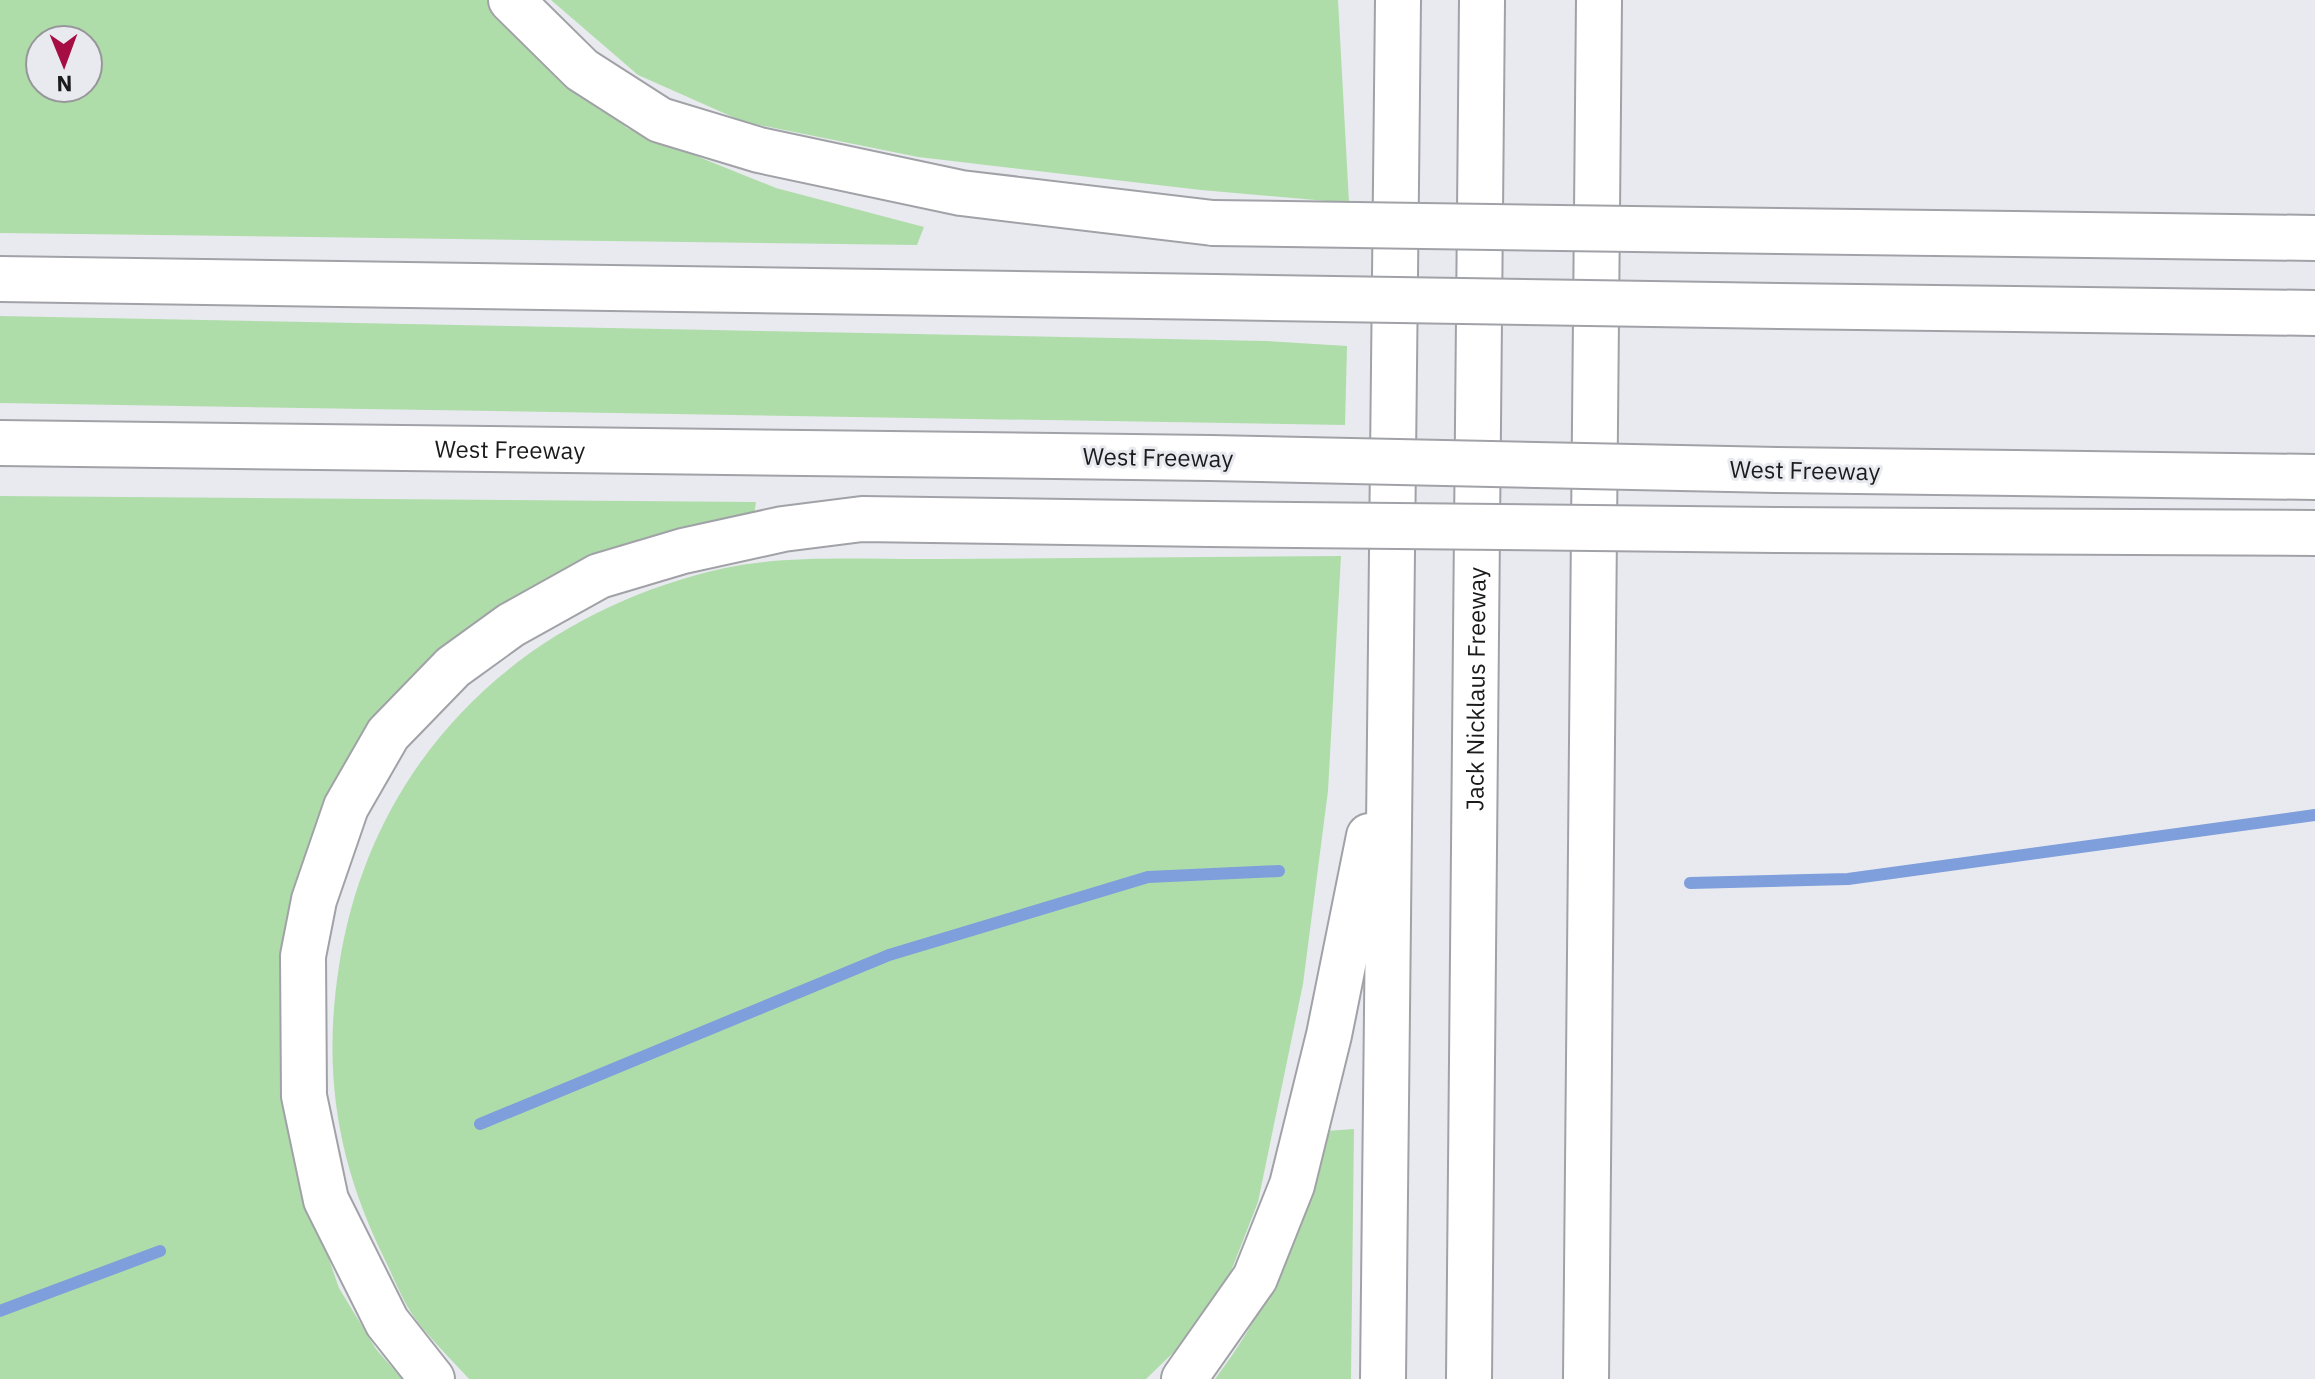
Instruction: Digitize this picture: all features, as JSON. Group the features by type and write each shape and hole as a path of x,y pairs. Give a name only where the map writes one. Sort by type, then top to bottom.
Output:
{"highway":[{"path":"511,0 582,70 660,120 759,150 961,193 1213,223 2315,238"},
{"path":"1389,0 1397,98"},
{"path":"1383,1379 1398,0"},
{"name":"Jack Nicklaus Freeway","path":"1469,1379 1482,0"},
{"path":"1586,1379 1599,0"},
{"path":"0,279 2315,313"},
{"name":"West Freeway","path":"0,443 1210,458 2315,477"},
{"path":"432,1379 387,1322 326,1200 304,1096 303,956 314,900 346,807 388,734 453,667 511,625 599,576 683,551 783,529 862,519 2315,533"},
{"path":"1184,1379 1255,1278 1292,1185 1329,1035 1390,727"}],"green space":[{"path":"0,0 494,0 519,34 627,128 776,188 924,227 917,245 0,233"},
{"path":"551,0 1338,0 1349,203 1201,190 918,157 744,122 638,75"},
{"path":"0,316 1267,341 1347,346 1345,425 0,403"},
{"path":"0,496 756,502 754,515 621,546 542,581 475,627 406,697 284,971 281,1063 299,1173 339,1288 376,1349 402,1379 0,1379"},
{"path":"1341,556 1328,791 1303,984 1258,1202 1228,1279 1175,1351 1146,1379 469,1379 427,1333 406,1304 370,1228 346,1155 338,1119 332,1045 339,966 356,891 384,822 422,761 468,706 522,659 584,620 651,589 750,564 832,559"},
{"path":"1354,1129 1351,1379 1215,1379 1254,1320 1283,1261 1326,1131"}],"waterway":[{"path":"1690,883 1848,879 2315,815"},
{"path":"480,1124 889,955 1148,877 1279,871"},
{"path":"0,1311 160,1251"}]}
